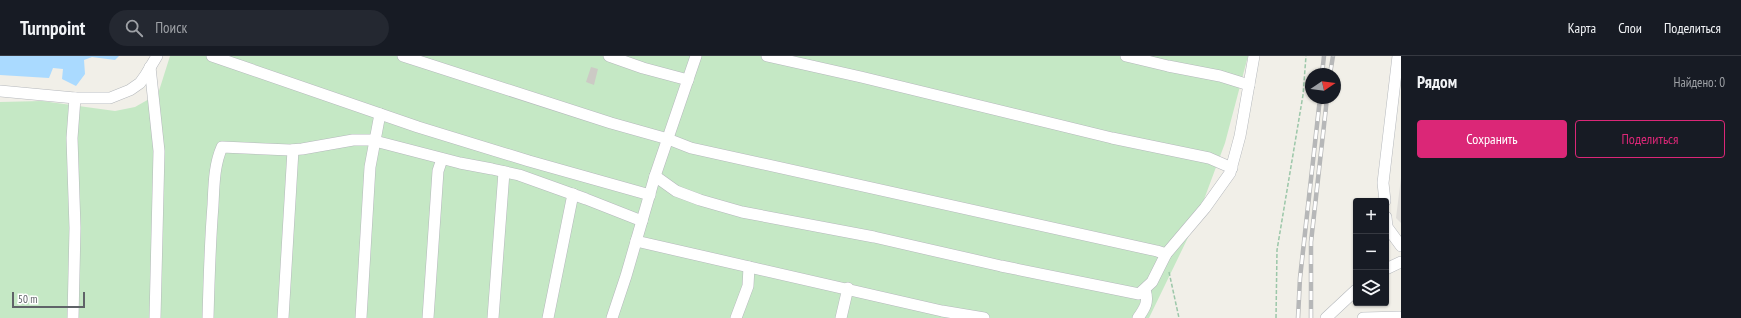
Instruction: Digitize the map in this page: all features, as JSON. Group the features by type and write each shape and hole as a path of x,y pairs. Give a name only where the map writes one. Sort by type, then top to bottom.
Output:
{"street":[{"path":"0,90 76,98 106,98 120,94 140,82 157,56"},
{"path":"212,56 380,114 529,161 650,195"},
{"path":"403,56 611,123 668,139 691,148 981,211 1166,254"},
{"path":"609,56 643,68 688,80"},
{"path":"612,318 655,176 696,56"},
{"path":"767,56 861,77 1112,138 1209,158 1232,168"},
{"path":"1126,56 1220,76 1249,85"},
{"path":"655,176 676,191 700,200 742,212 874,237 1001,266 1139,294 1152,282 1166,254 1205,208 1230,173 1240,136 1254,56"},
{"path":"1385,198 1384,183 1398,56"},
{"path":"150,68 159,152 155,318"},
{"path":"73,318 75,228 72,138 76,98"},
{"path":"361,318 370,167 380,114"},
{"path":"208,318 210,244 214,181 217,157 222,147 293,150 353,140 376,141 442,159 504,172 543,183 642,221"},
{"path":"283,318 293,150"},
{"path":"428,318 438,171 442,159"},
{"path":"493,318 504,172"},
{"path":"548,318 573,194"},
{"path":"1389,230 1401,246"},
{"path":"636,241 848,288 946,315 984,318"},
{"path":"1389,268 1401,262"},
{"path":"736,318 748,286 749,267"},
{"path":"841,318 848,288"},
{"path":"1138,318 1146,306 1148,298 1145,290"},
{"path":"1326,318 1353,293"},
{"path":"1363,318 1401,317"}],"path":[{"path":"1276,318 1277,250 1303,95 1306,56"},
{"path":"1166,254 1179,318"}],"shaded area":[{"path":"1401,178 1401,223 1396,218"}],"green space":[{"path":"170,56 1248,56 1225,143 1196,221 1149,318 0,318 0,102 42,101 115,111 135,107 158,94"}],"water":[{"path":"0,56 119,56 115,60 92,57 84,60 85,74 76,86 62,79 63,69 53,68 49,78 0,75"}],"building":[{"path":"591,67 598,69 594,85 586,82"}],"railway":[{"path":"1323,68 1324,56"},
{"path":"1331,68 1333,56"},
{"path":"1298,318 1300,278 1319,104"},
{"path":"1311,318 1311,242 1326,104"}]}
